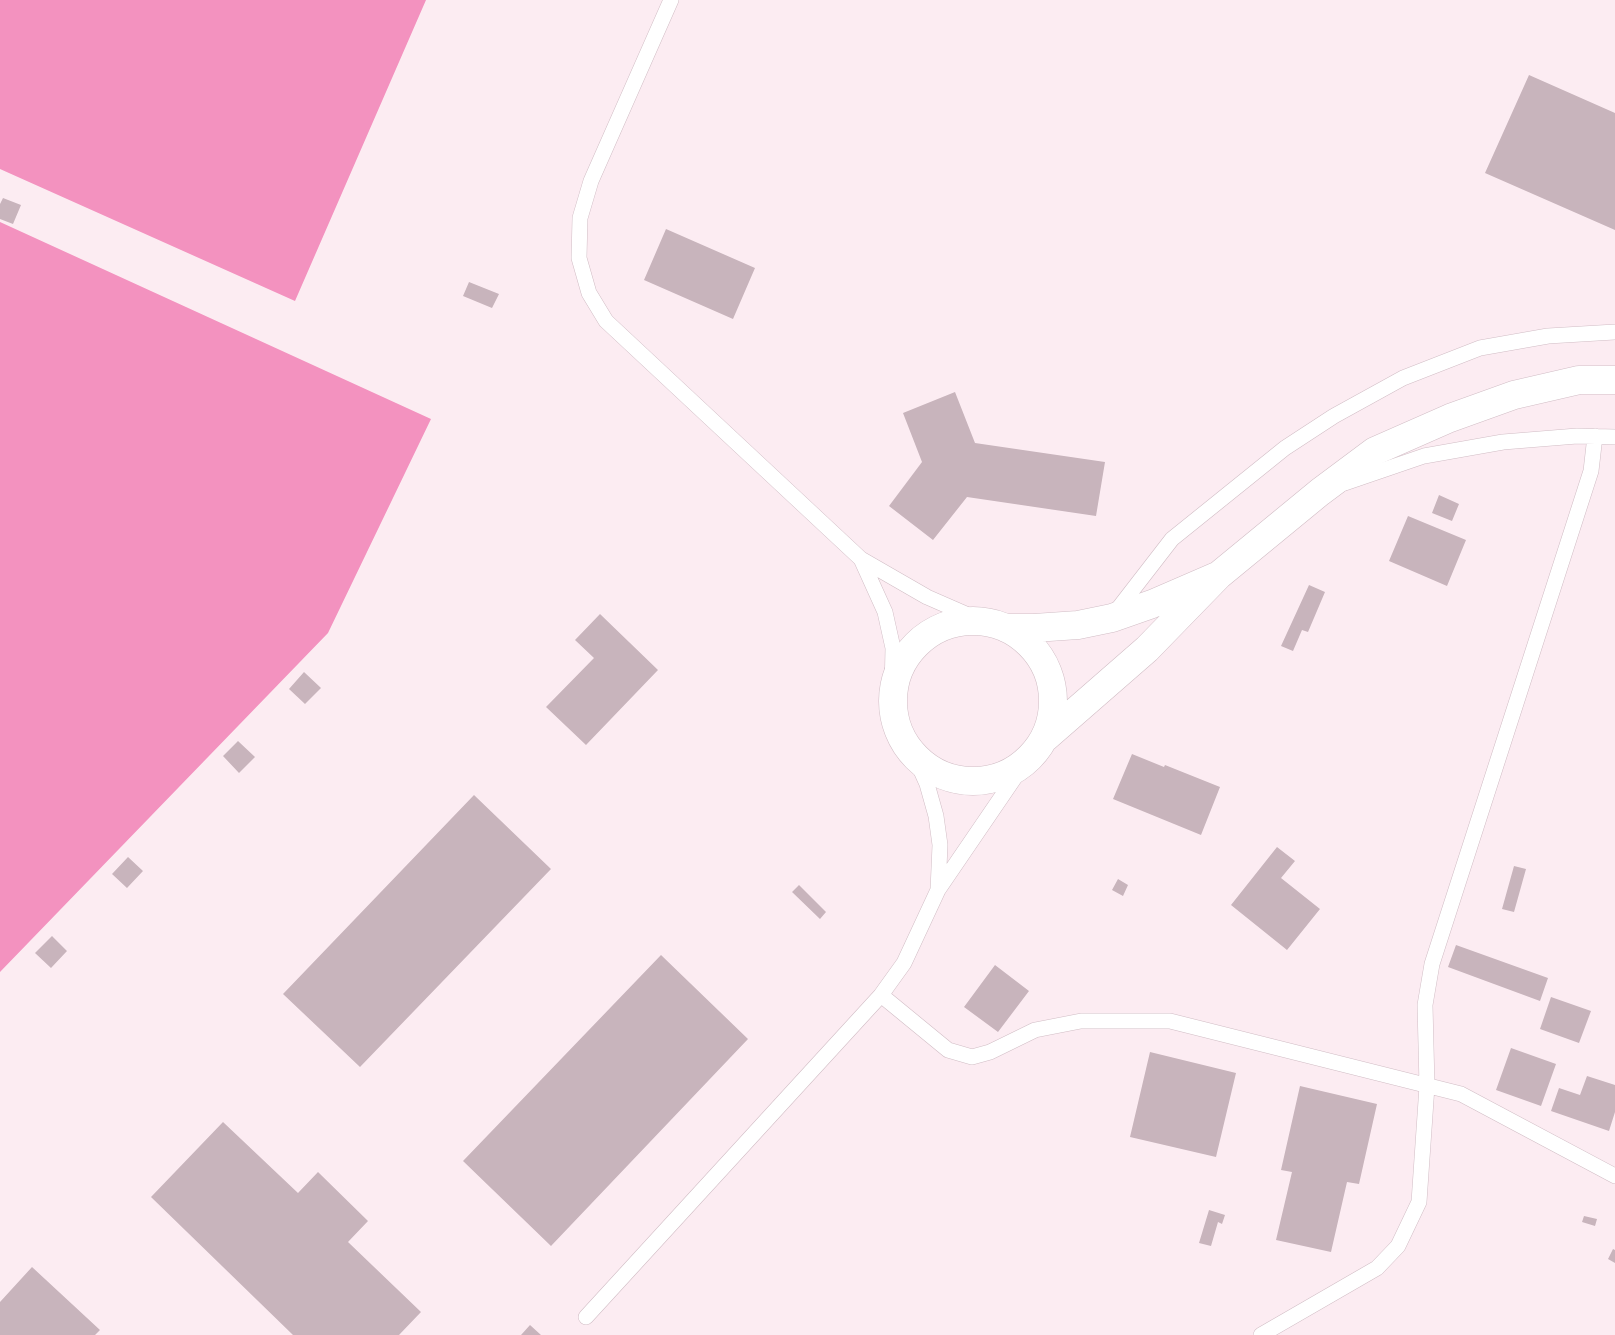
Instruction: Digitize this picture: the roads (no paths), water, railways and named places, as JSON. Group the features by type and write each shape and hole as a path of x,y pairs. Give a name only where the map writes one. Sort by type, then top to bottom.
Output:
{"street":[{"path":"1219,575 1152,604 1112,618 1078,625 1034,628 957,622 933,631 913,646 899,667 892,692 894,717 904,743 922,764 947,777 974,781 1002,776 1026,761 1044,739 1147,649 1219,575 1320,492 1375,451 1450,418 1514,395 1579,380 1615,380"},
{"path":"994,624 1028,642 1043,662 1052,685 1052,713 1044,739"}],"lane":[{"path":"670,0 591,181 580,218 579,258 589,293 606,322 861,559 927,597 994,624"},
{"path":"1112,618 1172,540 1285,448 1334,416 1403,378 1480,348 1548,336 1615,332"},
{"path":"1320,492 1424,456 1504,442 1577,436 1615,437"},
{"path":"1261,1335 1376,1268 1398,1246 1419,1202 1427,1086 1426,1005 1432,964 1591,471 1595,436"},
{"path":"861,559 885,612 892,648 892,692"},
{"path":"913,753 927,784 936,816 940,845 938,890"},
{"path":"586,1317 881,995 904,964 938,890 1026,761"},
{"path":"881,995 948,1050 972,1057 990,1052 1036,1030 1081,1021 1170,1021 1461,1094 1615,1176"}]}
